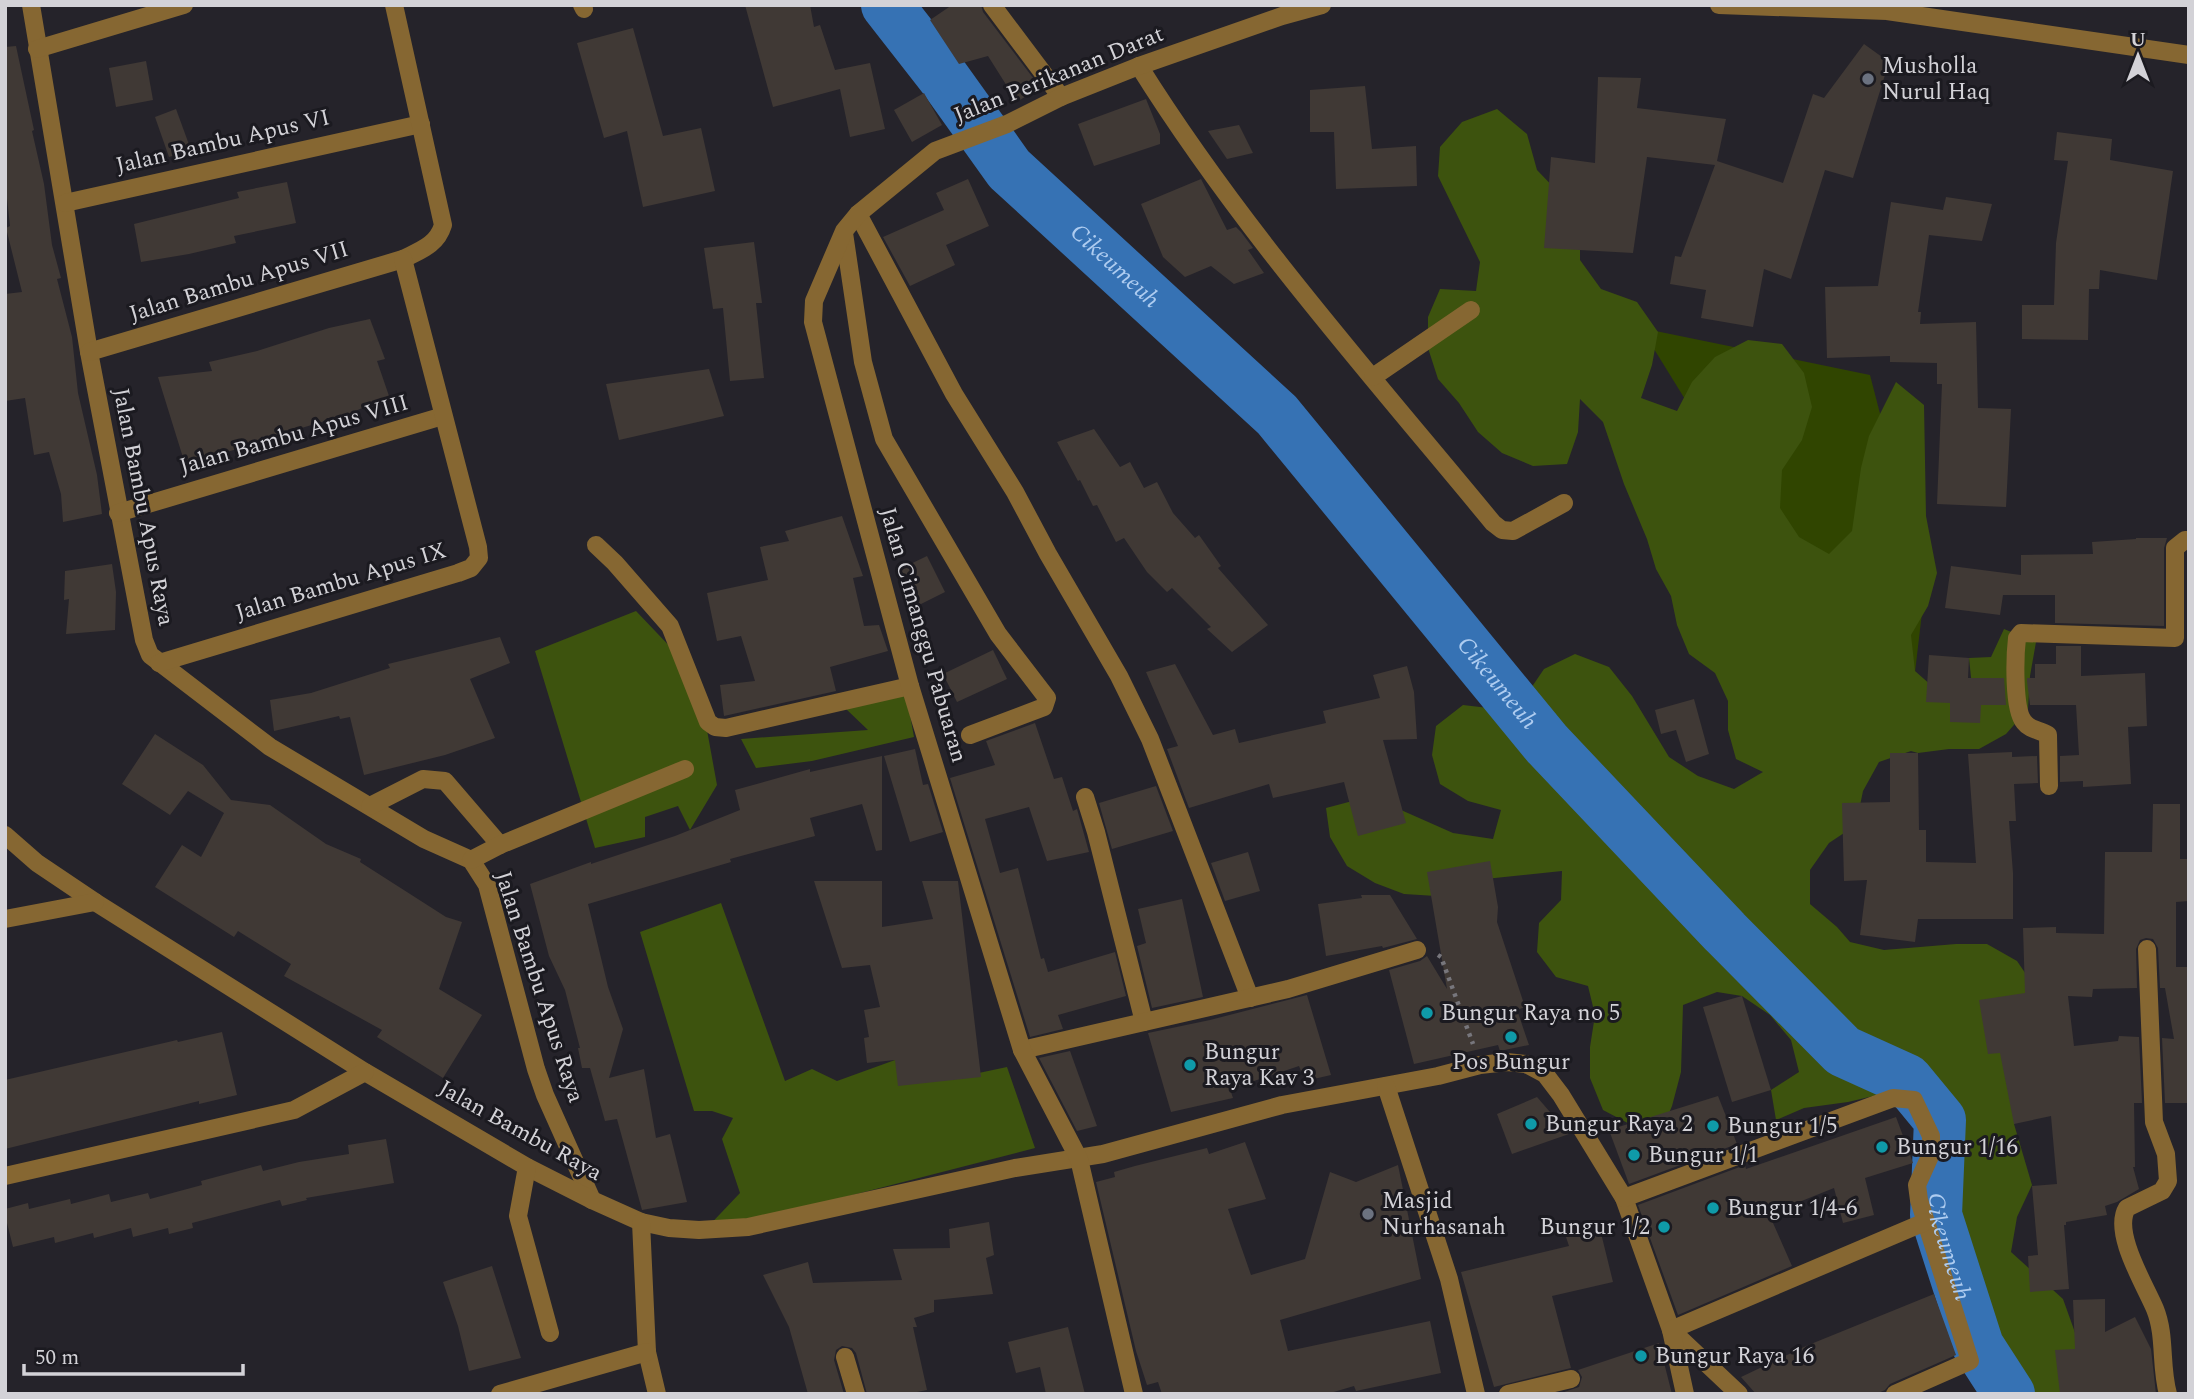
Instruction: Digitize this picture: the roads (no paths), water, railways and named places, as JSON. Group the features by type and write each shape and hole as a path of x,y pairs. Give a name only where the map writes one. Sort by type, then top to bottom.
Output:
{"street":[{"name":"Jalan Bambu Apus Raya","path":"31,5 118,513 144,640 150,655 270,747 424,839 471,860 487,885 545,1095 592,1200"},
{"path":"37,48 184,5"},
{"name":"Jalan Bambu Apus VII","path":"89,352 403,259 430,246 440,236 443,225 394,5"},
{"path":"992,5 1061,97"},
{"name":"Jalan Perikanan Darat","path":"935,151 1007,124 1061,97 1139,66 1282,16 1322,5"},
{"path":"1719,5 1970,14 2189,55"},
{"path":"1139,66 1186,138 1276,257 1493,523 1502,530 1513,531 1564,503"},
{"name":"Jalan Bambu Apus VI","path":"65,203 421,124"},
{"name":"Jalan Cimanggu Pabuaran","path":"935,151 858,215 844,231 814,301 813,322 911,686 1022,1051 1079,1159 1134,1394"},
{"path":"858,215 954,394 1015,492 1124,687 1150,739 1250,998"},
{"path":"844,231 863,362 884,439 998,634 1047,698 1044,708 970,735"},
{"name":"Jalan Bambu Apus IX","path":"159,663 471,568 479,558 403,259"},
{"path":"1373,377 1471,310"},
{"name":"Jalan Bambu Apus VIII","path":"118,513 443,416"},
{"path":"2049,786 2048,735 2032,729 2021,720 2017,706 2017,638 2021,634 2175,638 2175,548 2189,540"},
{"path":"596,545 670,626 708,722 715,727 726,728 911,686"},
{"path":"471,860 500,845 685,769"},
{"path":"370,806 423,779 446,781 500,845"},
{"path":"1085,797 1144,1022"},
{"name":"Jalan Bambu Raya","path":"5,835 37,863 95,902 365,1072 527,1167 641,1222 699,1230 748,1227 1015,1168 1079,1159 1201,1129 1282,1105 1438,1076 1480,1065 1507,1062 1526,1064 1545,1074 1583,1128 1624,1198 1671,1330 1685,1394"},
{"path":"5,919 95,902"},
{"path":"2147,949 2154,1122 2166,1154 2168,1181 2162,1191 2127,1208 2123,1220 2131,1257 2156,1311 2168,1394"},
{"path":"1022,1051 1250,998 1418,950"},
{"path":"5,1176 294,1110 365,1072"},
{"path":"1386,1086 1449,1279 1476,1394"},
{"path":"1624,1198 1893,1098 1914,1100 1931,1136 1931,1154 1917,1185 1924,1222 1970,1361 1895,1394"},
{"path":"527,1167 518,1216 550,1333"},
{"path":"641,1222 647,1352 657,1394"},
{"path":"1739,1394 1671,1330 1924,1222"},
{"path":"500,1394 647,1352"},
{"path":"845,1357 856,1394"},
{"path":"1508,1394 1571,1379"}],"waterway":[{"name":"Cikeumeuh","path":"887,5 944,78 1009,169 1277,415 1547,744 1725,932 1843,1051 1907,1080 1940,1120 1936,1215 1978,1346 2009,1394"}],"place":[{"name":"Musholla Nurul Haq","path":"1868,79"},
{"name":"Bungur Raya no 5","path":"1427,1013"},
{"name":"Pos Bungur","path":"1511,1037"},
{"name":"Bungur Raya Kav 3","path":"1190,1065"},
{"name":"Bungur Raya 2","path":"1531,1124"},
{"name":"Bungur 1/5","path":"1713,1126"},
{"name":"Bungur 1/16","path":"1882,1147"},
{"name":"Bungur 1/1","path":"1634,1155"},
{"name":"Bungur 1/4-6","path":"1713,1208"},
{"name":"Masjid Nurhasanah","path":"1368,1214"},
{"name":"Bungur 1/2","path":"1664,1227"},
{"name":"Bungur Raya 16","path":"1641,1356"}]}
